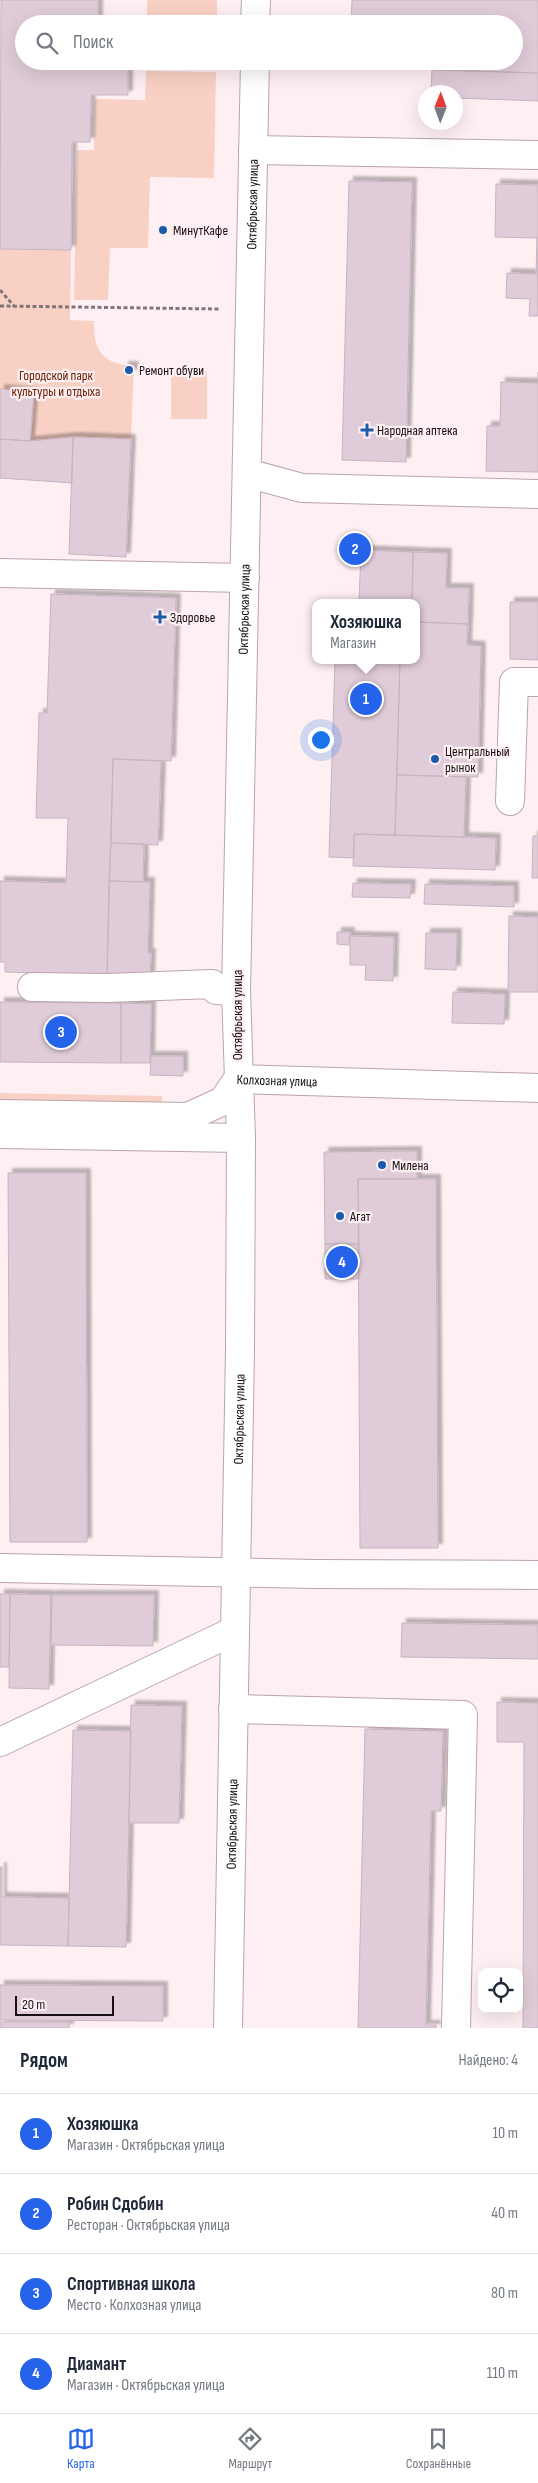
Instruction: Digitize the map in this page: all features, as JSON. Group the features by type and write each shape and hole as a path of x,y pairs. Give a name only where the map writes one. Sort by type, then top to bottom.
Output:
{"street":[{"path":"255,15 256,0"},
{"name":"Октябрьская улица","path":"228,2028 241,1138 236,991 254,70"},
{"path":"253,150 538,154"},
{"path":"247,474 302,488 538,494"},
{"path":"0,573 245,578"},
{"path":"510,801 514,682 538,682"},
{"path":"32,987 107,988 212,984 216,990 236,991"},
{"name":"Колхозная улица","path":"0,1114 188,1117 223,1101 238,1079 538,1088"},
{"path":"0,1134 241,1138"},
{"path":"0,1568 538,1575"},
{"path":"0,1742 234,1631"},
{"path":"233,1709 463,1714 456,2028"}],"path":[{"path":"0,290 14,306"},
{"path":"0,306 220,309"}],"green space":[{"path":"147,0 217,0 217,15 147,15"},
{"path":"146,71 216,72 214,178 150,177 148,248 110,248 108,300 74,300 77,150 94,150 95,99 145,100"},
{"name":"Городской парк культуры и отдыха","path":"0,249 71,250 70,320 94,321 95,340 102,354 107,359 123,365 134,366 131,439 73,437 30,441 0,439"},
{"path":"171,371 207,371 207,419 171,419"},
{"path":"0,1093 162,1096 161,1108 0,1106"}],"building":[{"path":"1,0 98,0 98,15 15,15 15,70 128,70 128,95 91,95 90,142 72,142 71,250 0,249"},
{"path":"352,0 538,0 538,73 444,70 523,70 523,15 351,15"},
{"path":"432,70 538,73 538,101 463,98 463,85 431,85"},
{"path":"349,181 412,182 406,462 342,460"},
{"path":"496,184 538,185 538,238 495,237"},
{"path":"537,238 538,316 529,316 530,299 506,298 507,273 536,274"},
{"name":"Ремонт обуви","path":"124,366 134,366 133,374 124,373"},
{"path":"501,382 538,383 538,472 486,471 487,426 500,426"},
{"path":"0,389 34,392 30,441 0,439"},
{"path":"73,437 131,439 126,557 69,554"},
{"path":"73,437 72,483 0,478 0,439 30,441"},
{"path":"350,541 360,541 359,558 350,558"},
{"path":"361,550 413,552 412,599 359,599"},
{"path":"413,552 447,553 446,588 469,588 468,624 420,622 420,599 412,599"},
{"path":"51,594 176,598 171,761 113,759 107,975 5,972 5,962 0,962 0,881 66,883 68,818 36,818 39,713 47,713"},
{"path":"510,602 538,602 538,660 510,659"},
{"path":"420,622 468,624 467,645 481,646 478,777 397,775 400,664 420,664"},
{"path":"335,664 400,664 395,835 354,834 354,858 329,857"},
{"path":"113,759 161,761 158,845 111,843"},
{"path":"397,775 466,777 464,837 395,835"},
{"path":"354,834 496,838 495,870 353,866"},
{"path":"533,836 538,836 538,878 532,878"},
{"path":"111,843 144,844 143,882 109,881"},
{"path":"109,881 150,882 148,953 151,953 150,977 107,975"},
{"path":"353,883 411,884 410,898 352,897"},
{"path":"425,884 514,886 514,907 424,904"},
{"path":"509,916 538,917 538,992 508,992"},
{"path":"337,932 350,932 349,945 337,944"},
{"path":"426,933 457,933 456,970 425,969"},
{"path":"350,936 394,937 393,981 365,980 366,965 350,965"},
{"path":"453,992 505,994 504,1024 452,1023"},
{"path":"0,1002 121,1003 121,1063 0,1062"},
{"path":"121,1003 151,1004 150,1063 121,1063"},
{"path":"151,1056 183,1056 183,1076 150,1075"},
{"path":"417,1151 417,1179 358,1179 359,1244 325,1244 324,1152"},
{"path":"8,1173 86,1173 87,1542 10,1542"},
{"path":"358,1179 436,1179 438,1548 360,1548"},
{"path":"325,1244 359,1244 359,1279 325,1279"},
{"path":"0,1594 10,1594 9,1667 0,1667"},
{"path":"10,1594 51,1595 49,1689 9,1688"},
{"path":"52,1595 154,1595 153,1646 51,1645"},
{"path":"402,1623 538,1625 538,1659 401,1657"},
{"path":"497,1702 538,1703 538,2028 523,2028 524,1742 497,1742"},
{"path":"131,1705 182,1706 179,1823 129,1823"},
{"path":"365,1729 443,1731 441,1811 431,1811 426,2025 436,2025 436,2028 358,2028"},
{"path":"73,1730 131,1731 126,1947 68,1946"},
{"path":"0,1867 2,1867 2,1897 69,1898 68,1946 0,1945"},
{"path":"0,1985 163,1986 163,2021 0,2020"},
{"path":"0,2022 69,2022 69,2028 0,2028"}],"place":[{"name":"МинутКафе","path":"163,230"},
{"name":"Ремонт обуви","path":"129,370"},
{"name":"Народная аптека","path":"367,430"},
{"name":"Робин Сдобин","path":"355,549"},
{"name":"Здоровье","path":"160,617"},
{"name":"Хозяюшка","path":"366,699"},
{"name":"Центральный рынок","path":"435,759"},
{"name":"Спортивная школа","path":"61,1032"},
{"name":"Милена","path":"382,1165"},
{"name":"Агат","path":"340,1216"},
{"name":"Диамант","path":"342,1262"}]}
